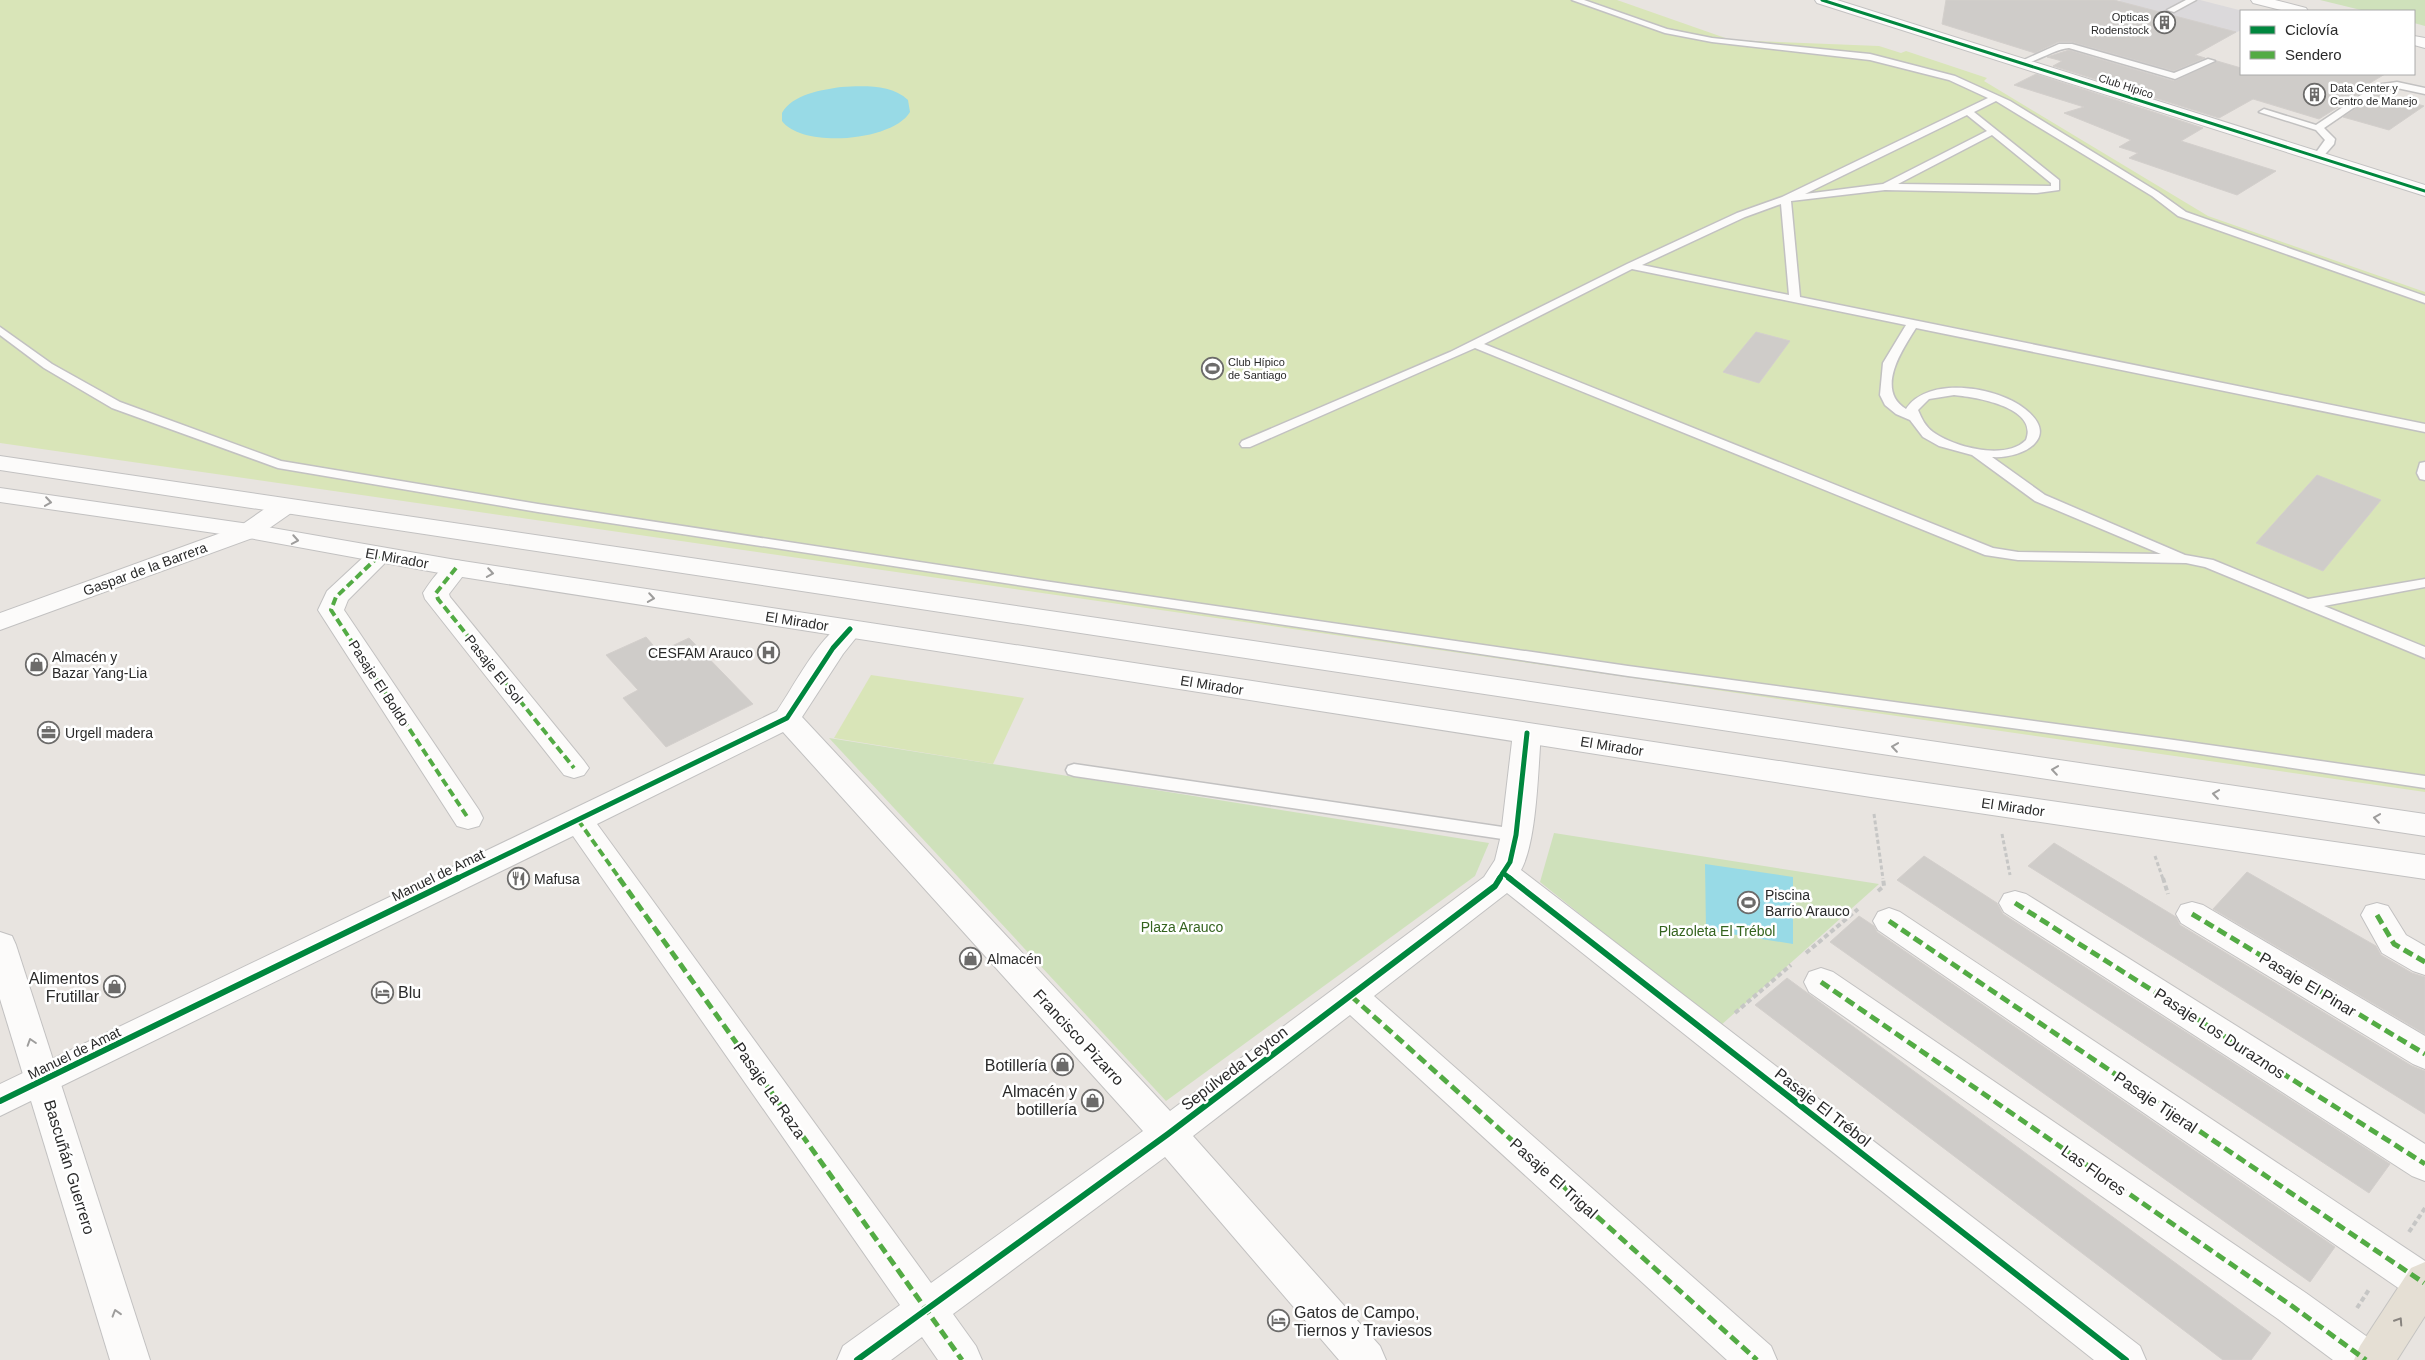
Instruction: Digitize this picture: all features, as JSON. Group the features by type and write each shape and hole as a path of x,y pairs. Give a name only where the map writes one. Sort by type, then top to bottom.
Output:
{"main road":[{"name":"Club Hípico","path":"1826,0 2316,158 2425,191"},
{"path":"2258,0 2297,10"},
{"path":"0,463 981,611 2425,825"},
{"name":"El Mirador","path":"0,495 248,532 456,568 1871,786 2425,867"},
{"name":"Gaspar de la Barrera","path":"0,622 248,532 285,506"},
{"name":"Pasaje El Boldo","path":"379,556 336,597 331,610 468,818"},
{"name":"Pasaje El Sol","path":"456,568 436,593 438,599 574,768"},
{"path":"960,646 981,611"},
{"path":"787,718 834,648 850,629"},
{"path":"1687,716 1689,758"},
{"name":"Manuel de Amat","path":"0,1101 787,718"},
{"name":"Francisco Pizarro","path":"787,718 1168,1134 1366,1360"},
{"name":"Sepúlveda Leyton","path":"857,1360 1168,1134 1495,886 1510,862 1516,835 1526,733"},
{"name":"Pasaje La Raza","path":"578,820 962,1360"},
{"name":"Pasaje El Trébol","path":"1503,873 2126,1360"},
{"name":"Pasaje Los Duraznos","path":"2015,903 2425,1164"},
{"name":"Pasaje Tijeral","path":"1874,908 2424,1282"},
{"name":"Pasaje El Pinar","path":"2192,914 2425,1054"},
{"path":"2377,915 2394,944 2425,962"},
{"name":"Bascuñán Guerrero","path":"0,945 130,1360"},
{"name":"Las Flores","path":"1805,967 2292,1306 2366,1360"},
{"name":"Pasaje El Trigal","path":"1351,996 1757,1360"},
{"path":"2374,1360 2424,1282"}],"lane":[{"path":"1576,0 1664,31 1702,39 1870,57 1952,78 2007,103 2155,194 2182,214 2425,300"},
{"path":"2171,10 2192,0"},
{"path":"2021,63 2064,46 2078,48 2175,76 2211,61"},
{"path":"2318,128 2379,87 2397,85 2425,91"},
{"path":"1246,444 1475,344 1631,266 1741,216 1786,199 1995,98"},
{"path":"1786,199 1885,186 2037,190 2056,188 2056,182 2044,170 1968,111"},
{"path":"2264,112 2318,128 2330,139 2329,144 2316,158"},
{"path":"1885,186 1993,131"},
{"path":"1786,199 1795,299"},
{"path":"1631,266 2425,428"},
{"path":"1913,323 1889,363 1886,395 1889,402 1900,411 1913,417"},
{"path":"0,330 48,366 116,405 278,464 538,508 1064,588 1628,671 2174,745 2425,782"},
{"path":"1475,344 1990,552 2018,556 2186,560 2208,563 2425,653"},
{"path":"1954,391 1983,395 2009,405 2028,419 2033,426 2034,434 2032,440 2017,451 1992,454 1977,453 1955,447 1935,439 1924,432 1913,417 1912,410 1921,398 1930,394 1954,391"},
{"path":"1977,453 2040,498 2186,560"},
{"path":"2425,466 2423,473 2425,476"},
{"path":"2308,604 2425,583"},
{"path":"1074,770 1516,835"}],"path":[{"path":"1710,1035 1805,967 1874,908 1884,886 1871,786"}],"shaded area":[{"path":"2121,0 2200,0 2240,10 2240,31 2165,70 2049,36"}],"green space":[{"name":"Club Hípico de Santiago","path":"0,0 1617,0 1731,40 1879,46 1901,53 1906,51 1987,78 1984,81 2208,216 2425,292 2425,792 0,443"},
{"path":"2320,0 2425,0 2425,26 2415,23 2415,10 2361,10"},
{"path":"871,675 1024,698 993,764 834,738"},
{"name":"Plaza Arauco","path":"829,738 1489,843 1475,876 1166,1101"},
{"name":"Plazoleta El Trébol","path":"1554,833 1879,884 1720,1026 1540,882"}],"water":[{"path":"841,87 876,87 893,91 908,100 910,112 900,122 886,130 848,138 827,138 808,135 793,130 782,121 782,113 793,101 808,94"},
{"name":"Piscina Barrio Arauco","path":"1705,864 1793,877 1793,944 1706,930"}],"building":[{"path":"1946,0 2114,0 2236,32 2195,55 2205,58 2174,71 2072,42 2058,42 2035,53 1942,24"},
{"path":"2069,50 2174,81 2217,61 2240,68 2240,75 2383,75 2365,86 2370,87 2319,119 2253,99 2219,118 2053,66 2062,61 2047,57"},
{"path":"2036,74 2203,128 2181,141 2276,171 2237,195 2129,158 2138,153 2119,147 2131,140 2064,113 2084,107 2014,85"},
{"path":"2378,93 2424,106 2389,130 2343,117"},
{"path":"1756,332 1790,341 1759,383 1723,372"},
{"path":"2317,475 2381,500 2323,571 2256,543"},
{"path":"646,637 659,652 689,638 753,704 666,747 623,698 638,690 606,655"},
{"path":"2054,843 2176,917 2180,925 2412,1066 2425,1071 2425,1114 2028,866"},
{"path":"1924,856 1997,903 2003,914 2390,1164 2369,1193 1897,880"},
{"path":"2247,872 2376,946 2381,955 2412,973 2425,977 2425,1034 2213,909"},
{"path":"1859,916 1874,926 1877,932 2335,1247 2310,1282 1830,942"},
{"path":"1787,978 2271,1333 2251,1360 2223,1360 1755,1005"}],"marked path":[{"path":"379,556 336,597 331,610 468,818"},
{"path":"456,568 436,593 438,599 574,768"},
{"path":"578,820 962,1360"},
{"path":"2015,903 2425,1164"},
{"path":"2192,914 2425,1054"},
{"path":"2377,915 2394,944 2425,962"},
{"path":"1889,921 2424,1283"},
{"path":"1821,982 2292,1306 2366,1360"},
{"path":"1351,996 1757,1360"}],"cycle path":[{"path":"1822,0 2425,191"},
{"path":"0,1101 787,718 833,648 850,629"},
{"path":"857,1360 1168,1134 1495,886 1510,862 1516,835 1527,733"},
{"path":"1503,873 2126,1360"}],"place":[{"name":"Opticas Rodenstock","path":"2165,23"},
{"name":"Data Center y Centro de Manejo","path":"2314,94"},
{"name":"Club Hípico de Santiago","path":"1212,368"},
{"name":"CESFAM Arauco","path":"769,653"},
{"name":"Almacén y Bazar Yang-Lia","path":"36,665"},
{"name":"Urgell madera","path":"49,733"},
{"name":"Mafusa","path":"518,879"},
{"name":"Piscina Barrio Arauco","path":"1749,903"},
{"name":"Almacén","path":"971,959"},
{"name":"Alimentos Frutillar","path":"115,987"},
{"name":"Blu","path":"382,992"},
{"name":"Botillería","path":"1063,1065"},
{"name":"Almacén y botillería","path":"1093,1100"},
{"name":"Gatos de Campo, Tiernos y Traviesos","path":"1278,1321"}]}
